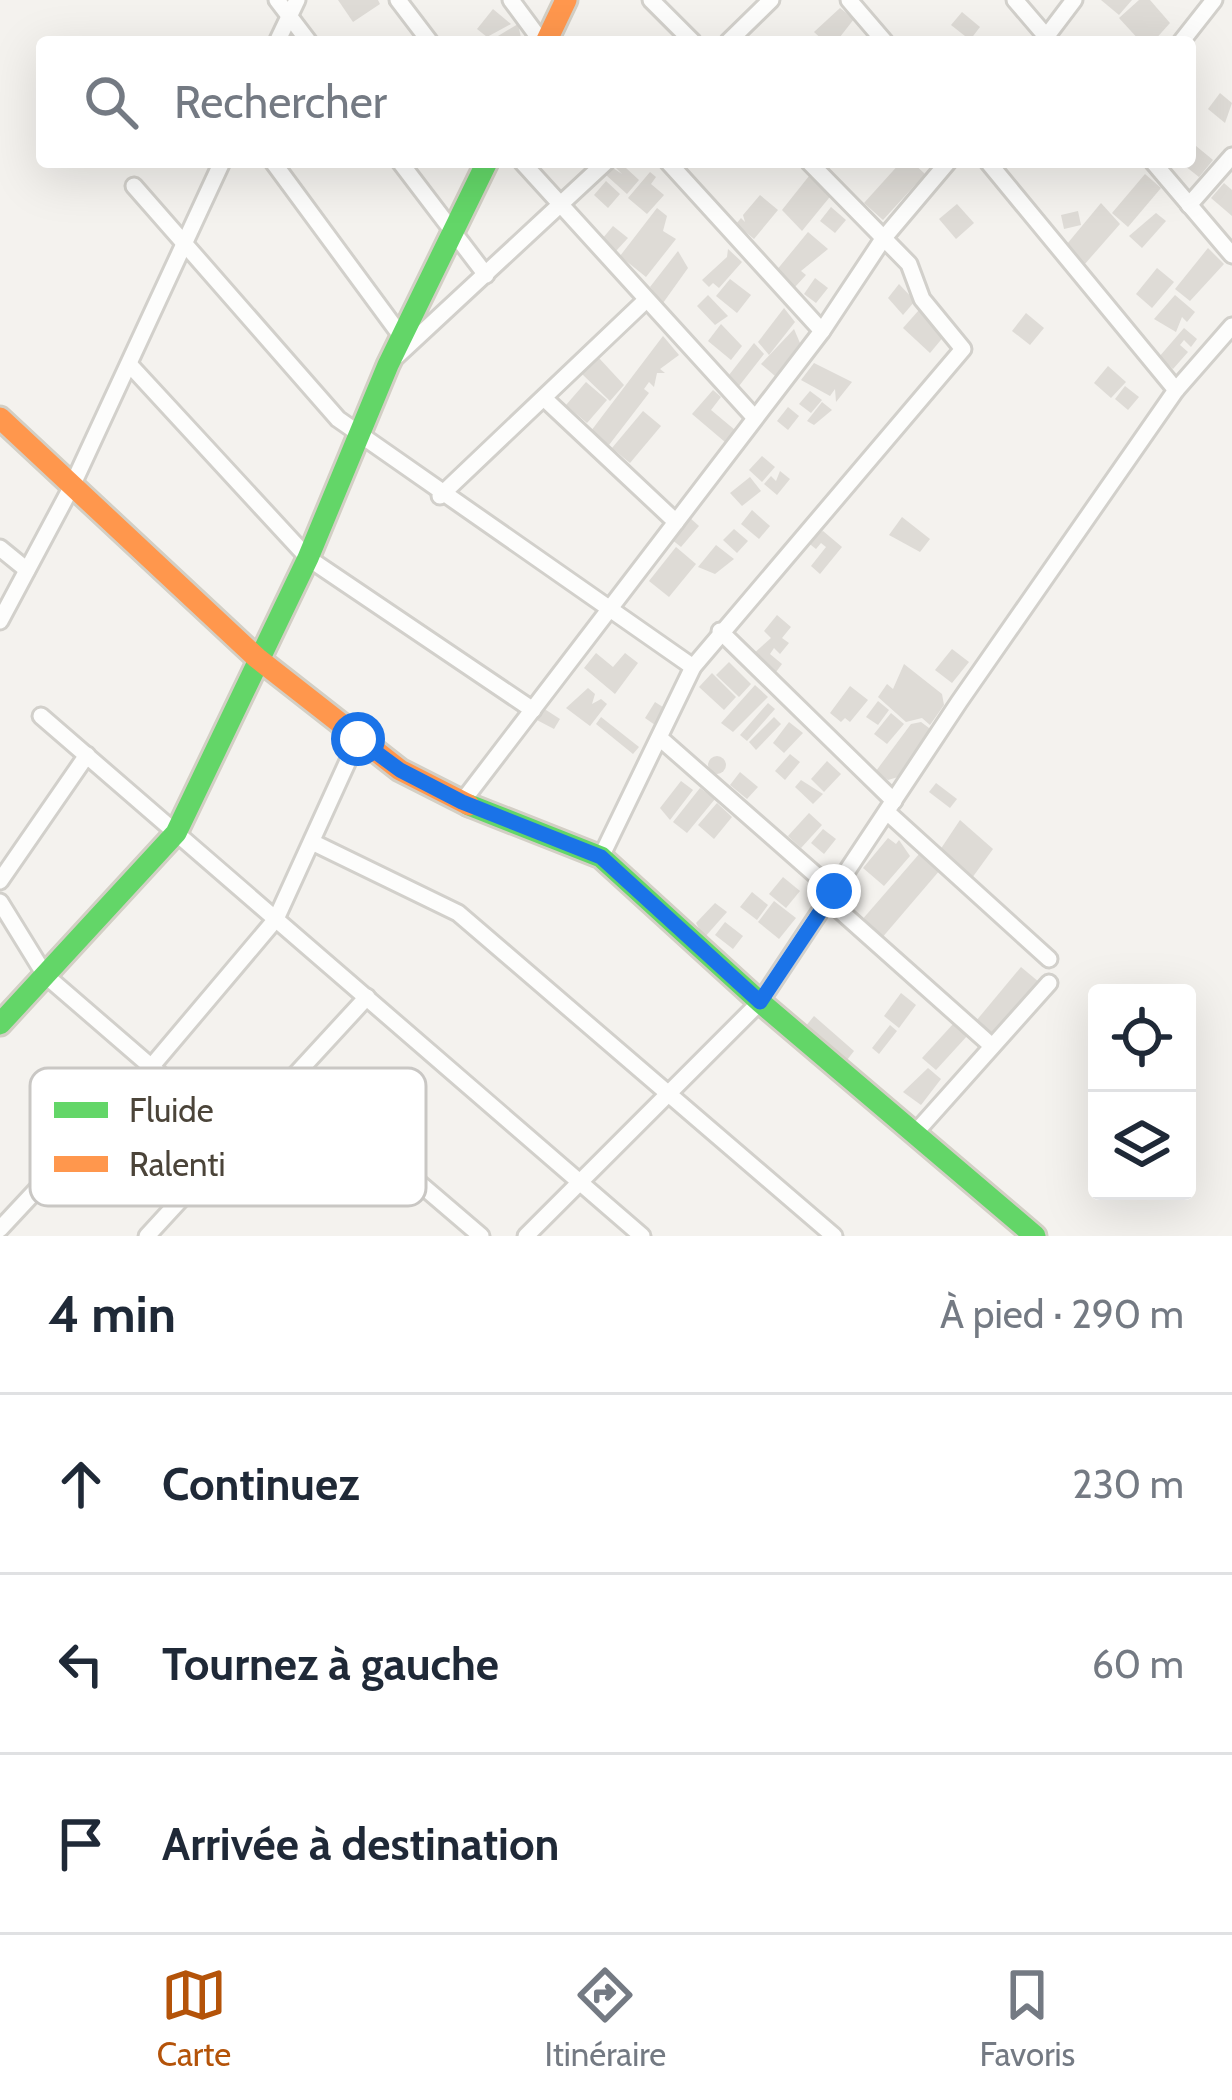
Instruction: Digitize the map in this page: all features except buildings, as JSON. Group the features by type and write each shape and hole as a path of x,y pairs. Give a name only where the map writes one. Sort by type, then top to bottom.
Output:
{"street":[{"path":"277,0 293,8 306,36"},
{"path":"398,0 425,36"},
{"path":"512,0 539,36"},
{"path":"547,36 566,0"},
{"path":"651,0 687,36"},
{"path":"734,36 771,0"},
{"path":"849,0 880,36"},
{"path":"1015,0 1043,36"},
{"path":"1049,36 1074,0"},
{"path":"1185,36 1214,0"},
{"path":"281,36 293,8"},
{"path":"1189,205 1232,156"},
{"path":"0,622 72,486 219,168"},
{"path":"277,168 405,342"},
{"path":"405,168 486,275"},
{"path":"0,1024 176,832 308,558 388,365 405,342 484,168"},
{"path":"527,168 755,418"},
{"path":"405,342 486,275 600,168"},
{"path":"673,168 822,331"},
{"path":"601,857 662,740 693,667 963,349 922,299 909,264 814,168"},
{"path":"462,802 822,331 883,239 943,168"},
{"path":"993,168 1176,390"},
{"path":"1158,168 1232,255"},
{"path":"134,186 338,419 440,496 693,667"},
{"path":"440,496 645,301"},
{"path":"526,1236 760,1002 1176,390 1232,326"},
{"path":"129,364 308,558 533,710"},
{"path":"546,400 676,522"},
{"path":"0,418 257,658 358,739 400,770 462,802 601,857 760,1002 1035,1236"},
{"path":"0,548 27,571"},
{"path":"720,631 1049,959"},
{"path":"40,716 642,1236"},
{"path":"0,902 45,975 151,1067 276,920 358,739"},
{"path":"662,740 992,1046"},
{"path":"0,881 87,755"},
{"path":"312,842 458,913 834,1236"},
{"path":"916,1132 1048,983"},
{"path":"301,1068 367,998"},
{"path":"426,1189 481,1236"},
{"path":"0,1228 30,1196"},
{"path":"147,1236 175,1206"}],"traffic: fast":[{"path":"0,1024 176,833 308,558 388,365 484,168"},
{"path":"469,805 601,857 760,1002 1035,1236"}],"traffic: slow":[{"path":"549,36 566,0"},
{"path":"0,418 257,658 400,770 469,805"}],"route":[{"path":"358,739 400,770 462,802 601,857 760,1002 834,891"}]}
